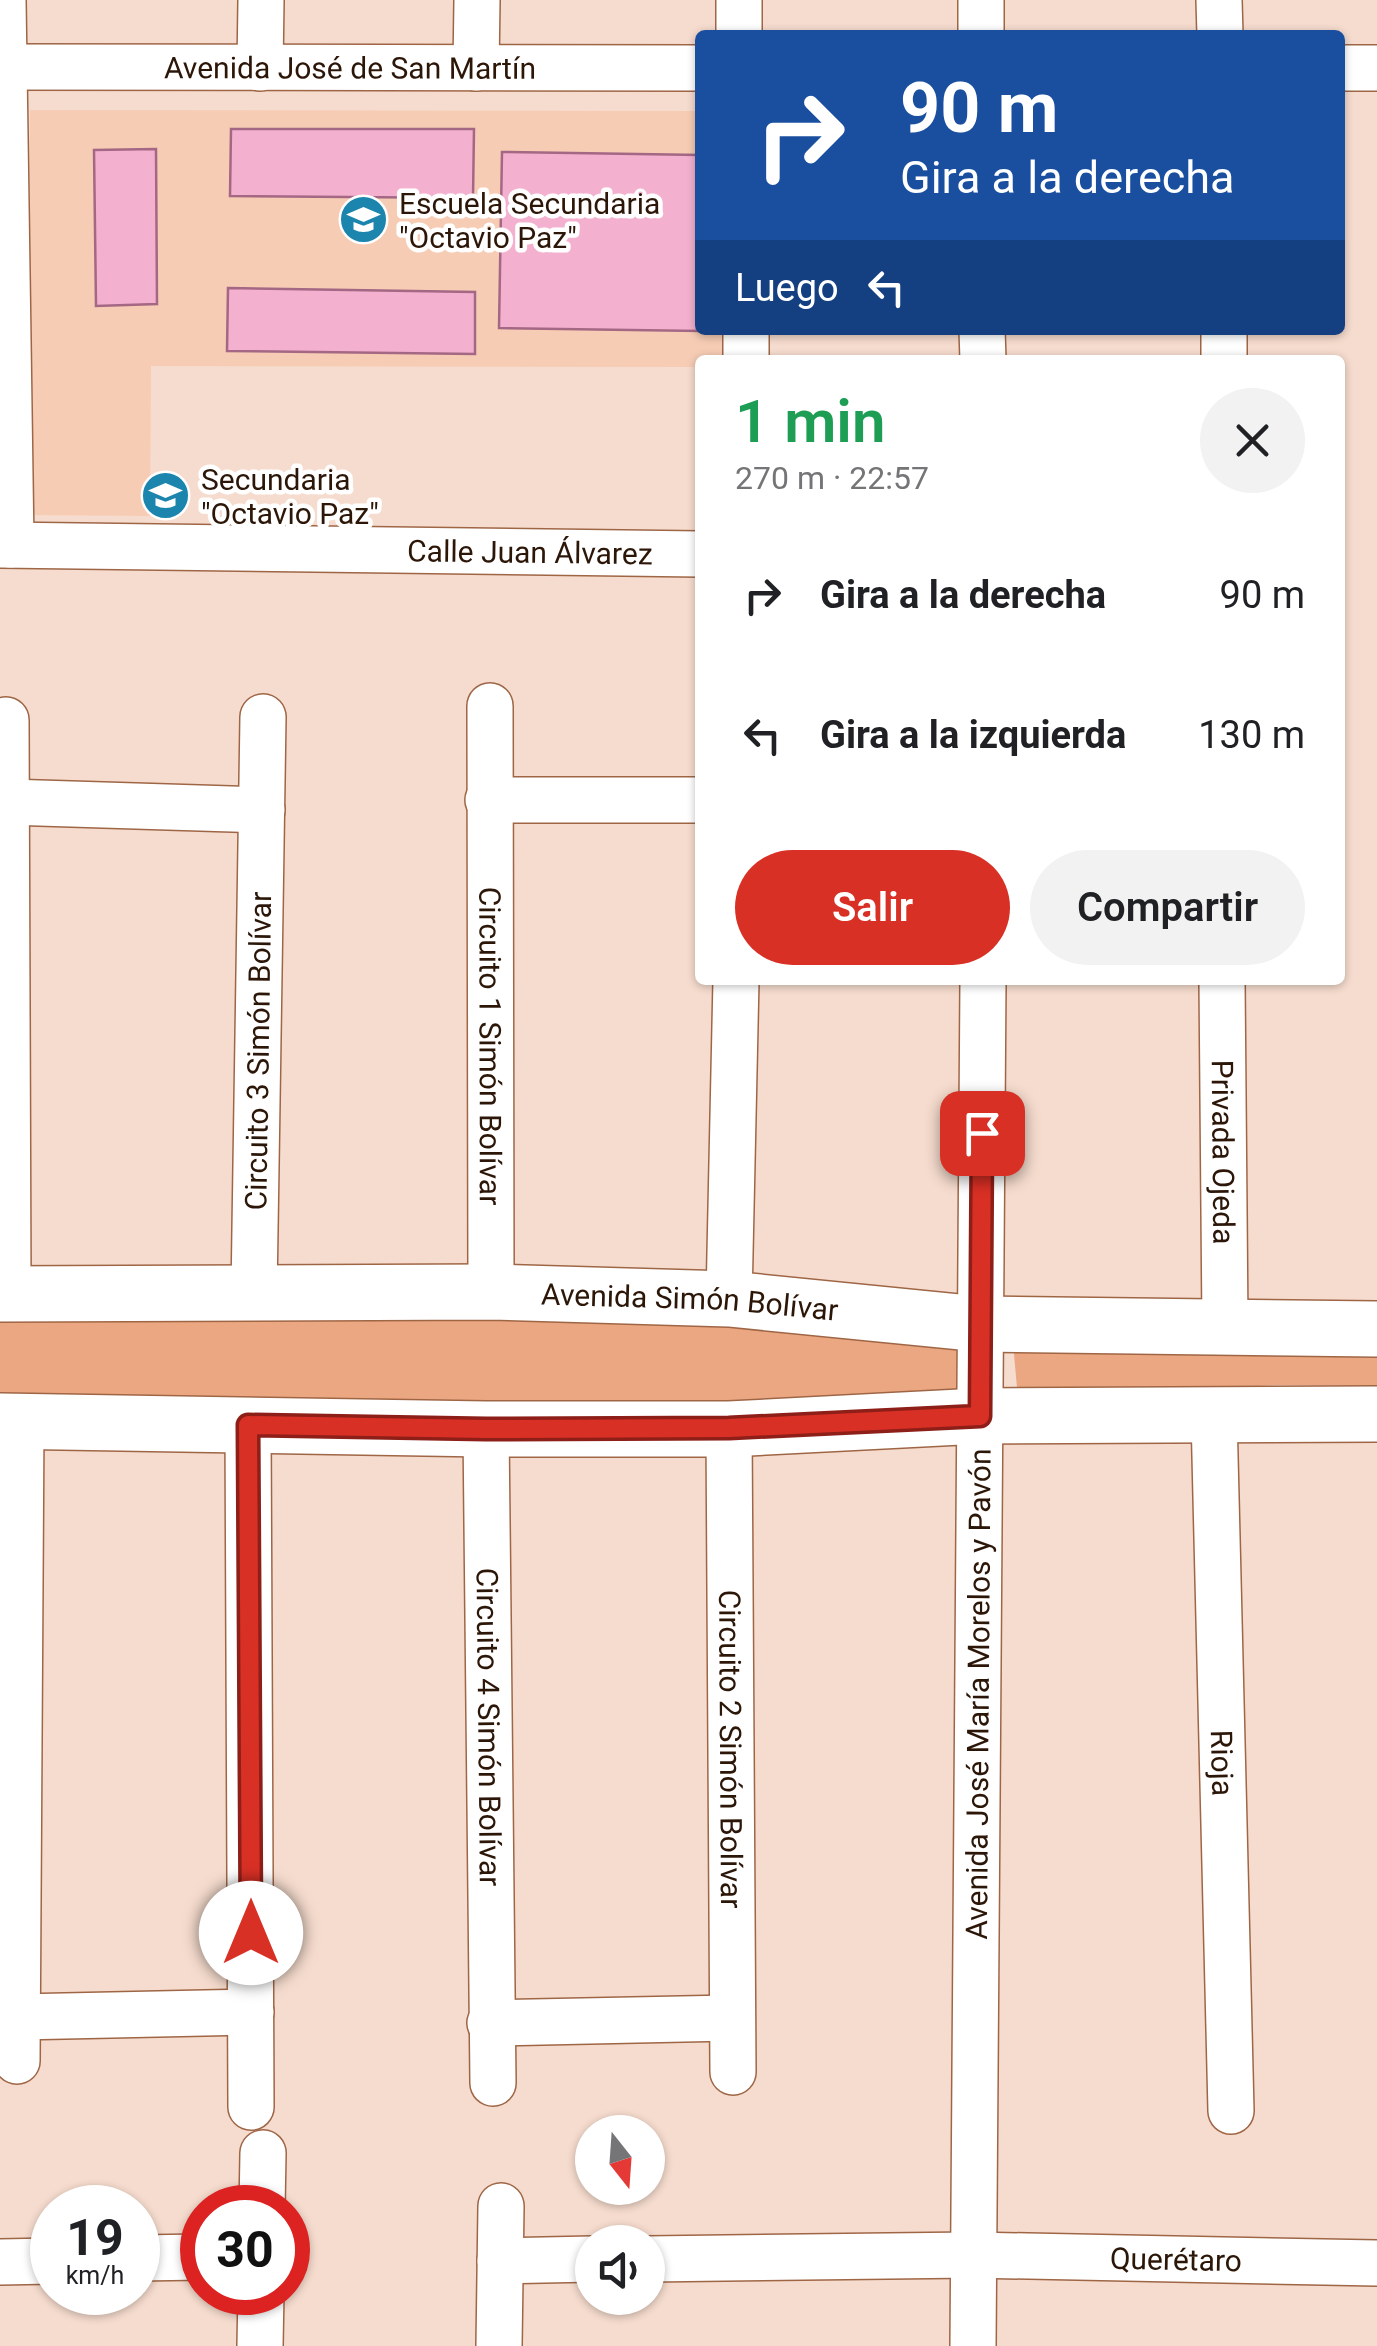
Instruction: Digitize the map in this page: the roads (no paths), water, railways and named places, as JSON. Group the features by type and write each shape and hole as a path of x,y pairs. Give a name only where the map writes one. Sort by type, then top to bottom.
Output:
{"main road":[{"name":"Avenida Simón Bolívar","path":"4,1294 491,1292 729,1299 980,1324 1377,1328"},
{"path":"10,1421 486,1429 729,1428 980,1416 1377,1414"}],"street":[{"path":"4,0 1,68 6,545"},
{"path":"260,68 261,0"},
{"path":"476,68 478,0"},
{"path":"739,0 739,30"},
{"path":"981,0 981,30"},
{"path":"1219,0 1220,30"},
{"name":"Avenida José de San Martín","path":"1,68 695,68"},
{"path":"1345,68 1377,68"},
{"name":"Calle Juan Álvarez","path":"6,545 695,554"},
{"name":"Circuito 1 Simón Bolívar","path":"490,706 491,1292"},
{"name":"Circuito 3 Simón Bolívar","path":"254,1292 263,717"},
{"path":"4,1294 6,720"},
{"path":"488,800 695,800"},
{"path":"7,802 262,810"},
{"path":"729,1299 736,985"},
{"name":"Avenida José María Morelos y Pavón","path":"973,2346 983,985"},
{"name":"Privada Ojeda","path":"1222,985 1225,1326"},
{"name":"Rioja","path":"1214,1414 1232,2112"},
{"path":"10,1421 18,2039 251,2012"},
{"path":"248,1425 252,2107"},
{"name":"Circuito 2 Simón Bolívar","path":"729,1428 733,2072"},
{"name":"Circuito 4 Simón Bolívar","path":"486,1429 492,2082"},
{"path":"490,2023 732,2018"},
{"path":"262,2185 263,2154"},
{"path":"499,2346 501,2206"},
{"name":"Querétaro","path":"665,2259 972,2255 1377,2263"},
{"path":"500,2261 575,2260"},
{"path":"0,2262 30,2261"},
{"path":"260,2346 261,2315"}],"place":[{"name":"Escuela Secundaria \"Octavio Paz\"","path":"364,220"},
{"name":"Secundaria \"Octavio Paz\"","path":"166,496"}]}
